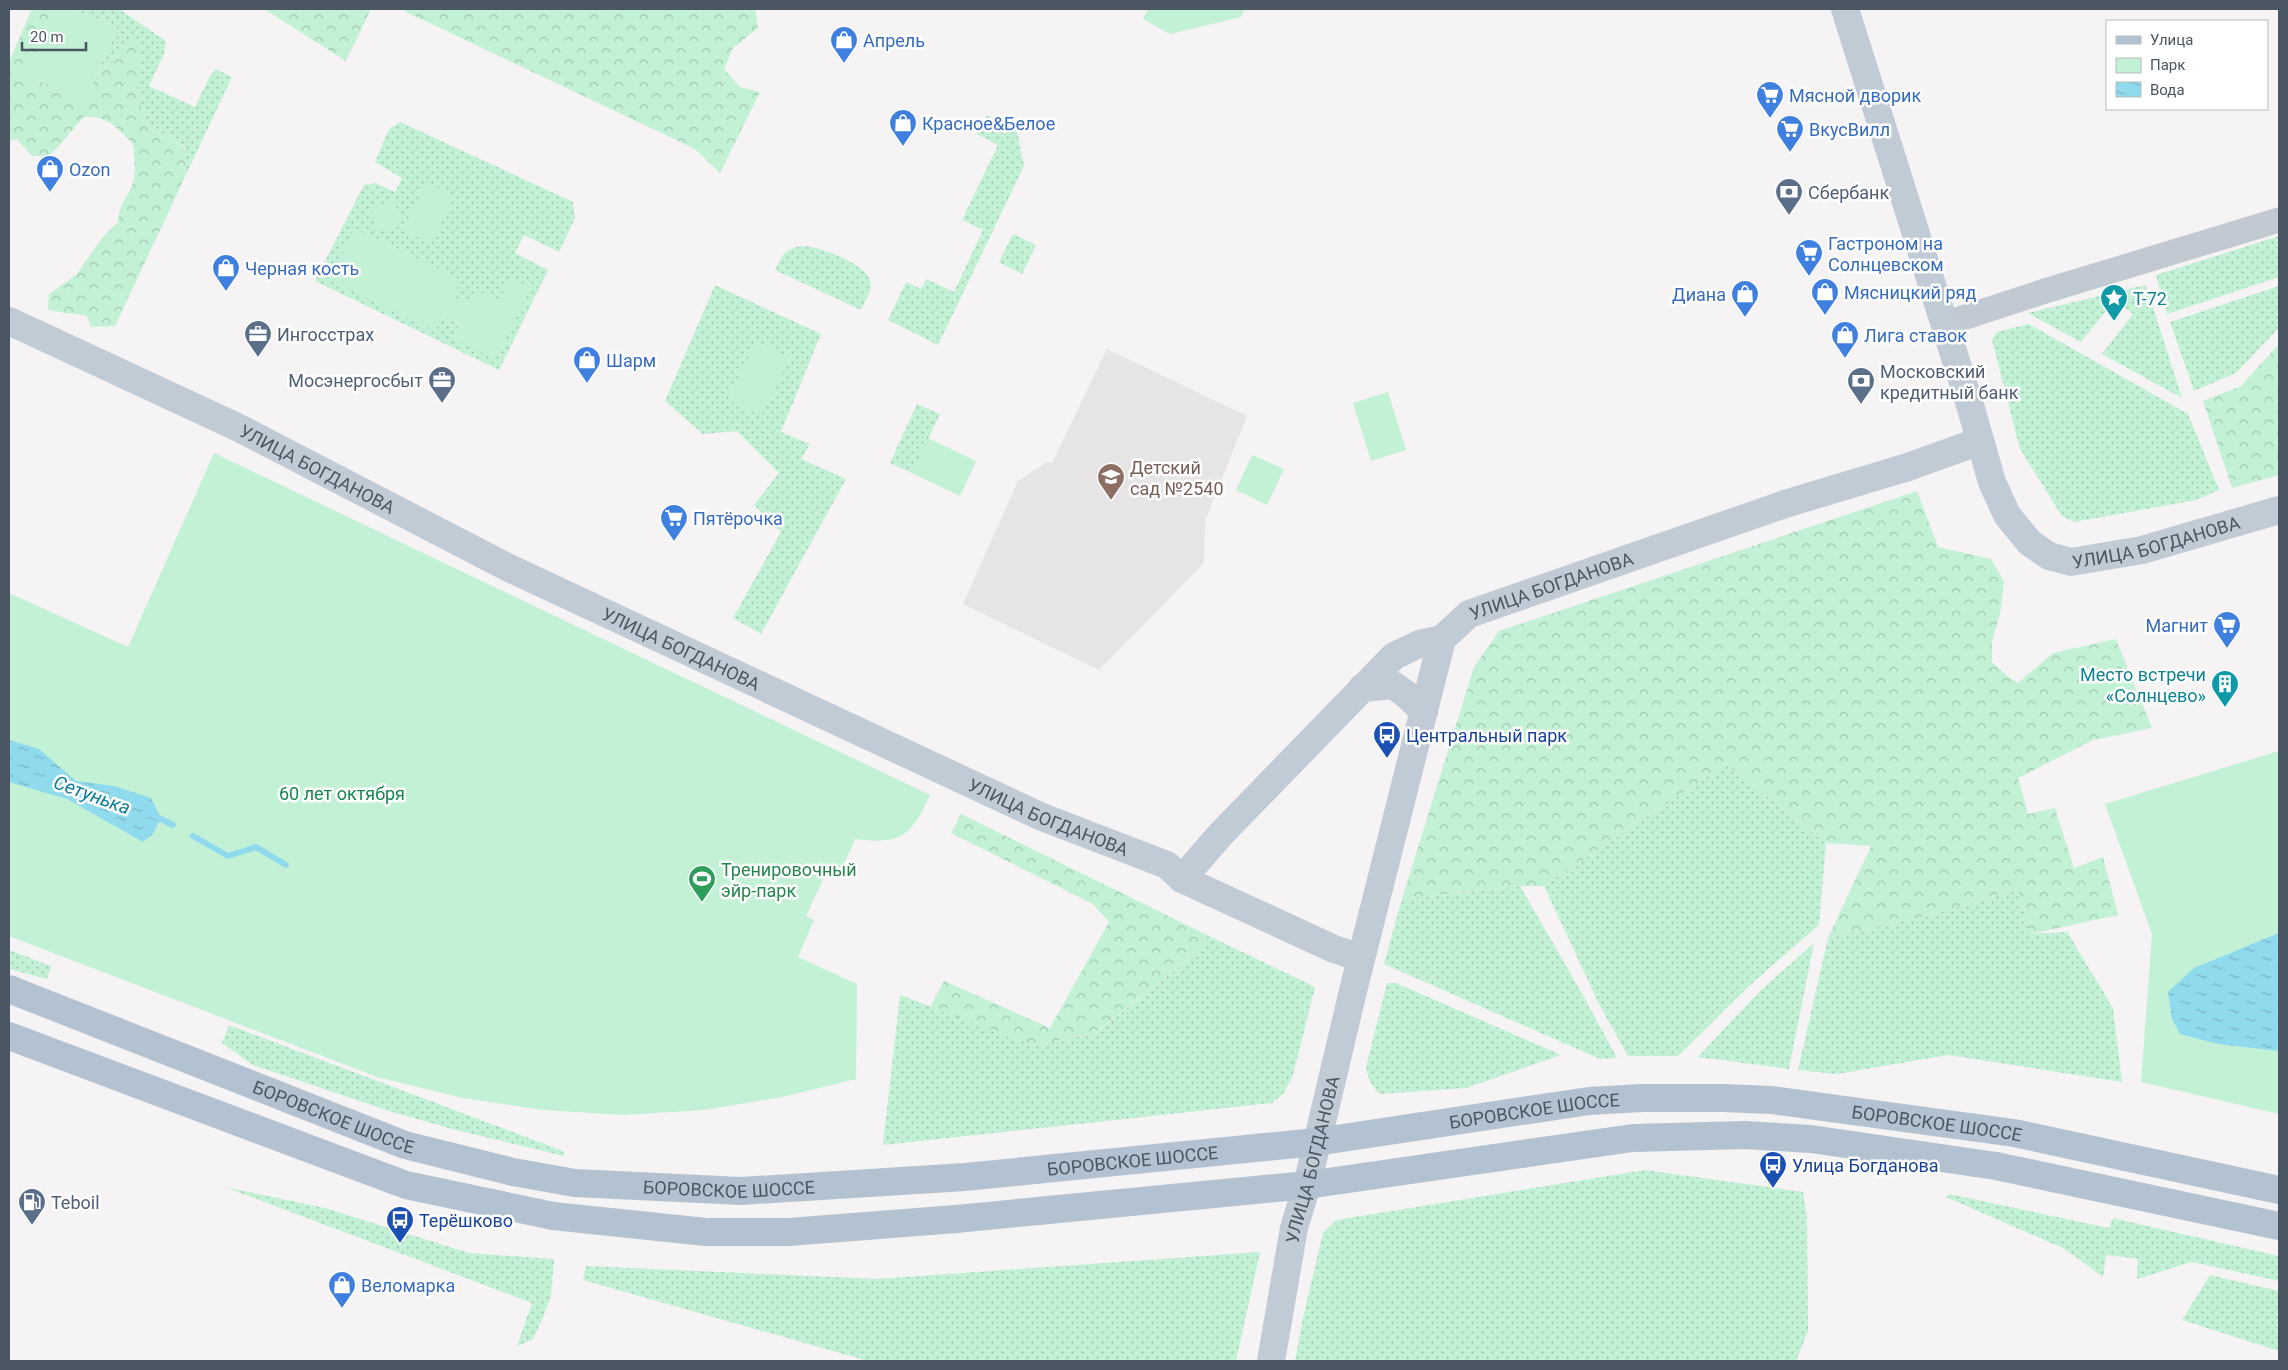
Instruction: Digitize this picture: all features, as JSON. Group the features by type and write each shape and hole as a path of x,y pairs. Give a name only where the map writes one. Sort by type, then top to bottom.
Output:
{"main road":[{"name":"БОРОВСКОЕ ШОССЕ","path":"9,989 404,1145 513,1172 575,1183 704,1190 752,1190 965,1177 1316,1142 1596,1101 1723,1098 1771,1100 2014,1133 2279,1190"},
{"name":"БОРОВСКОЕ ШОССЕ","path":"9,1036 400,1183 476,1201 571,1219 706,1232 789,1232 965,1218 1307,1185 1633,1138 1745,1135 1811,1139 1996,1166 2279,1226"}],"street":[{"name":"УЛИЦА БОГДАНОВА","path":"1845,9 1992,482 2007,515 2030,543 2049,556 2071,562 2142,550 2279,510"},
{"path":"1944,324 2045,291 2279,220"},
{"name":"УЛИЦА БОГДАНОВА","path":"9,321 237,427 511,568 1042,817 1167,865 1182,879 1334,949 1361,958"},
{"name":"УЛИЦА БОГДАНОВА","path":"1270,1361 1294,1228 1307,1185 1361,958 1442,640 1469,614 1785,504 1908,467 1980,441"},
{"path":"1182,879 1220,835 1394,656 1419,644 1442,640"},
{"path":"1362,688 1392,685 1424,712"}],"shaded area":[{"name":"Детский сад №2540","path":"1107,349 1247,416 1205,521 1204,563 1099,670 963,604 1018,481 1047,462 1052,463"}],"green space":[{"path":"32,9 55,9 26,75 85,101 97,74 113,62 127,41 135,41 140,48 137,94 150,130 168,135 186,150 184,179 115,326 91,327 87,316 48,309 49,294 76,275 102,238 118,222 122,206 134,180 133,144 112,124 92,117 84,117 48,156 32,156 17,139 9,141 9,62"},
{"path":"55,9 72,9 117,28 85,101 26,75"},
{"path":"72,9 119,9 166,41 164,54 149,86 195,107 210,76 216,69 232,77 184,179 186,149 168,135 150,130 137,94 139,48 135,41 127,41 113,62 97,74 117,28"},
{"path":"264,9 371,9 346,61"},
{"path":"400,9 755,9 758,28 733,48 724,69 740,87 760,92 720,173 695,149"},
{"path":"1148,9 1245,9 1241,17 1170,34 1143,19"},
{"path":"987,115 1017,131 1024,166 938,345 888,320 906,282 921,289 926,279 954,292 983,230 962,220 998,145 977,134"},
{"path":"400,122 573,202 575,218 559,252 524,235 515,253 548,270 499,370 315,281 364,185 376,183 395,192 402,178 375,162 389,129","holes":["461,280 453,297 469,305 499,302 453,339 460,324 443,316"]},
{"path":"426,182 455,196 431,244 403,230"},
{"path":"394,201 401,226 377,233 371,207"},
{"path":"354,228 461,280 453,297 469,304 476,290 499,301 510,278 530,288 496,359 453,339 460,324 443,316 435,331 330,280"},
{"path":"1013,234 1036,245 1022,274 999,262"},
{"path":"2279,236 2279,277 2167,314 2156,275"},
{"path":"804,246 844,258 863,271 869,278 871,288 861,310 775,270 785,253 793,248"},
{"path":"715,285 821,334 781,432 810,444 801,459 846,479 761,634 733,618 781,532 754,505 779,473 737,431 703,434 665,401"},
{"path":"2146,285 2182,398 2102,354 2133,314 2115,300 2081,342 2028,313"},
{"path":"2279,286 2279,328 2236,373 2194,391 2170,322"},
{"path":"2029,324 2188,414 2219,490 2196,500 2074,522 2062,516 2020,449 1992,340 1997,332"},
{"path":"756,342 790,358 761,416 728,400"},
{"path":"2279,344 2279,475 2232,488 2203,401 2241,386"},
{"path":"1388,392 1406,450 1371,461 1353,403"},
{"path":"917,404 940,414 912,473 890,463"},
{"path":"928,438 976,461 960,496 912,473"},
{"name":"60 лет октября","path":"214,453 930,795 917,820 903,835 894,839 884,840 855,839 841,871 829,866 806,916 814,920 798,957 857,984 856,1079 782,1097 705,1110 623,1115 543,1110 463,1098 377,1077 9,936 9,593 128,647"},
{"path":"1252,455 1284,469 1267,505 1236,490"},
{"path":"1917,491 1938,547 1991,559 2004,581 2000,614 1992,641 1992,662 2008,677 2018,683 2053,653 2116,639 2152,728 2093,740 2018,778 2028,814 2055,808 2074,868 2103,857 2118,915 2031,934 2018,889 1938,913 1828,938 1871,846 1826,843 1726,764 1544,886 1520,886 1402,899 1474,667 1499,631"},
{"path":"2279,751 2279,1114 2141,1082 2152,934 2105,804"},
{"path":"1726,764 1826,843 1819,925 1751,984 1678,1056 1628,1056 1599,1004 1544,886"},
{"path":"961,814 1207,935 1199,951 1096,1032 1035,1046 930,1007 944,981 1050,1028 1109,922 1093,904 951,833"},
{"path":"1520,886 1617,1058 1600,1059 1384,964 1402,899"},
{"path":"2018,889 2031,934 2067,932 2113,1008 2122,1082 1948,1055 1837,1074 1798,1070 1828,938 1938,913"},
{"path":"1207,935 1315,987 1293,1075 1284,1093 1272,1103 883,1145 900,995 1035,1046 1097,1032 1199,951"},
{"path":"1814,943 1789,1069 1698,1057 1760,991"},
{"path":"9,950 51,966 47,979 9,969"},
{"path":"1387,983 1396,983 1561,1055 1466,1088 1380,1094 1370,1082 1366,1067"},
{"path":"229,1025 563,1151 564,1156 452,1129 389,1111 253,1065 222,1043"},
{"path":"1645,1170 1803,1192 1807,1217 1808,1331 1796,1361 1295,1361 1323,1233 1336,1220"},
{"path":"225,1187 325,1208 469,1253 554,1259 551,1296 542,1320 533,1339 517,1346 532,1303"},
{"path":"1949,1194 2109,1228 2113,1218 2279,1256 2279,1281 2192,1262 2137,1279 2138,1259 2106,1255 2103,1277 2065,1249 1946,1197"},
{"path":"1260,1252 1236,1361 868,1361 583,1280 586,1266 877,1279"},
{"path":"2210,1275 2279,1291 2279,1351 2182,1320"}],"water":[{"path":"9,740 39,749 76,781 114,786 151,798 161,818 153,834 143,842 67,799 9,782"},
{"path":"2279,933 2279,1051 2218,1044 2180,1034 2172,1019 2168,992 2194,968"}],"waterway":[{"name":"Сетунька","path":"155,816 173,825"},
{"name":"Сетунька","path":"193,836 228,856 256,847 286,865"}],"place":[{"name":"Апрель","path":"844,64"},
{"name":"Мясной дворик","path":"1770,119"},
{"name":"Красное&Белое","path":"903,147"},
{"name":"ВкусВилл","path":"1790,153"},
{"name":"Ozon","path":"50,193"},
{"name":"Сбербанк","path":"1789,216"},
{"name":"Гастроном на Солнцевском","path":"1809,277"},
{"name":"Черная кость","path":"226,292"},
{"name":"Мясницкий ряд","path":"1825,316"},
{"name":"Диана","path":"1745,318"},
{"name":"Т-72","path":"2114,322"},
{"name":"Ингосстрах","path":"258,358"},
{"name":"Лига ставок","path":"1845,359"},
{"name":"Шарм","path":"587,384"},
{"name":"Мосэнергосбыт","path":"442,404"},
{"name":"Московский кредитный банк","path":"1861,405"},
{"name":"Детский сад №2540","path":"1111,501"},
{"name":"Пятёрочка","path":"674,542"},
{"name":"Магнит","path":"2227,649"},
{"name":"Место встречи «Солнцево»","path":"2225,708"},
{"name":"Центральный парк","path":"1387,759"},
{"name":"Тренировочный эйр-парк","path":"702,903"},
{"name":"Улица Богданова","path":"1773,1189"},
{"name":"Teboil","path":"32,1226"},
{"name":"Терёшково","path":"400,1244"},
{"name":"Веломарка","path":"342,1309"}]}
